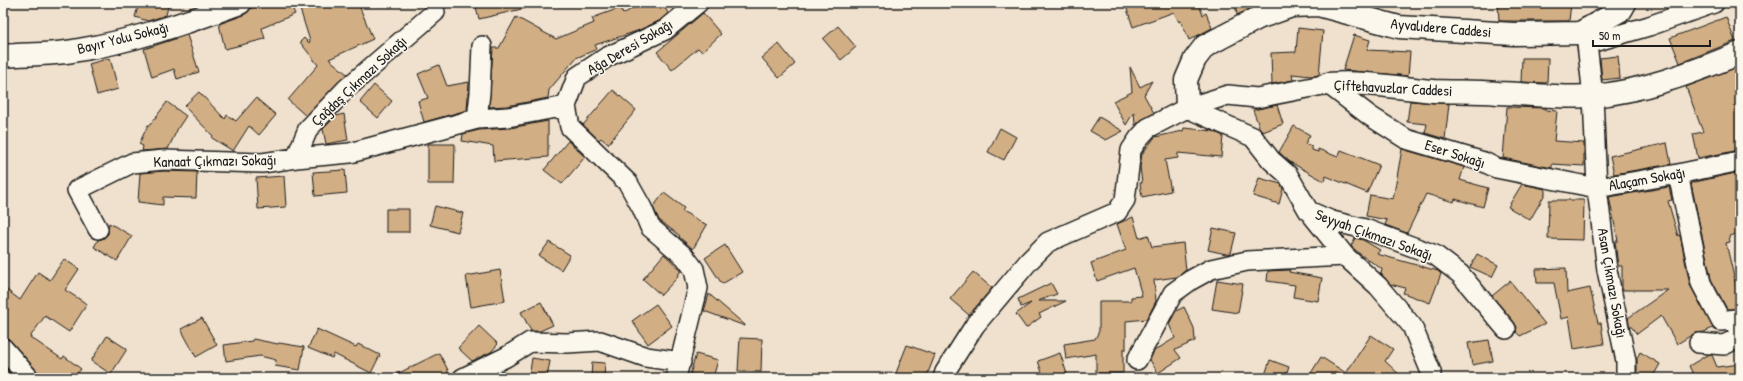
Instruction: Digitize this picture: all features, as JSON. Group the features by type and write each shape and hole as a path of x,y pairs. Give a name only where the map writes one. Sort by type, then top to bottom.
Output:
{"street":[{"name":"Bayır Yolu Sokağı","path":"3,56 72,52 125,40 240,3"},
{"name":"Ağa Deresi Sokağı","path":"566,106 577,77 607,57 665,30 698,3"},
{"name":"Ayvalıdere Caddesi","path":"1187,108 1186,80 1195,59 1205,46 1258,18 1292,6 1318,5 1399,27 1584,39 1621,10 1625,3"},
{"path":"1584,39 1649,26 1714,3"},
{"name":"Çağdaş Çıkmazı Sokağı","path":"296,158 308,129 346,89 435,12"},
{"name":"Alaçam Sokağı","path":"1584,39 1593,96 1597,188 1678,174 1740,161"},
{"path":"477,119 480,93 482,46"},
{"name":"Çiftehavuzlar Caddesi","path":"943,378 945,372 975,325 1029,261 1048,242 1117,212 1125,200 1131,150 1139,138 1148,128 1187,108 1228,94 1257,98 1328,84 1348,82 1435,91 1498,92 1558,97 1593,96 1636,89 1712,65 1740,53"},
{"name":"Eser Sokağı","path":"1328,84 1370,116 1406,139 1484,162 1496,168 1597,188"},
{"name":"Kanaat Çıkmazı Sokağı","path":"98,229 77,190 132,163 164,160 262,163 350,153 477,119 508,117 566,106"},
{"path":"463,378 506,357 530,342 567,343 600,341 678,370 698,288 694,269 685,257 650,227 642,208 628,184 570,127 566,106"},
{"path":"1187,108 1253,137 1271,160 1288,175 1308,210 1346,256 1378,286 1412,326 1431,372 1431,378"},
{"path":"1678,174 1700,283 1721,321 1736,319 1739,337 1724,346 1699,343"},
{"name":"Asan Çıkmazı Sokağı","path":"1597,188 1607,270 1626,361 1626,378"},
{"name":"Seyyah Çıkmazı Sokağı","path":"1308,210 1332,221 1365,229 1435,255 1460,274 1506,329"},
{"path":"1137,360 1173,293 1191,280 1212,269 1247,261 1346,256"},
{"path":"3,348 29,378"}],"building":[{"path":"139,3 169,3 166,15 148,21 135,17"},
{"path":"272,3 290,3 295,14 262,28 265,39 225,49 219,24 244,15 251,8"},
{"path":"309,3 358,3 373,39 329,59 347,74 306,116 288,100 318,65 300,42 304,38 309,43 310,41 299,6"},
{"path":"475,3 526,3 526,8 479,19"},
{"path":"642,3 662,3 668,13 659,21 637,31 595,45 597,49 576,58 549,90 548,98 507,106 489,107 493,48 499,48 516,17 556,39 594,23 592,18 620,8 623,14"},
{"path":"1125,3 1198,3 1203,15 1206,13 1212,28 1189,40 1181,21 1179,22 1174,12 1133,27"},
{"path":"1235,3 1263,3 1237,15"},
{"path":"1498,3 1519,3 1519,7 1548,6 1548,3 1571,4 1569,21 1499,21"},
{"path":"703,13 721,34 702,52 698,48 672,70 657,52"},
{"path":"1726,17 1735,41 1680,63 1670,38"},
{"path":"838,26 856,47 841,60 823,39"},
{"path":"1298,28 1323,31 1319,75 1311,76 1292,74 1293,80 1272,84 1271,53 1296,52"},
{"path":"187,35 199,72 177,79 174,69 152,77 144,49"},
{"path":"1354,35 1370,40 1367,50 1410,52 1408,76 1343,70"},
{"path":"779,44 795,64 779,78 762,58"},
{"path":"1618,56 1620,78 1602,80 1600,58"},
{"path":"110,58 118,89 97,95 89,64"},
{"path":"1522,58 1548,58 1547,83 1521,82"},
{"path":"439,65 447,86 469,82 467,110 424,122 418,101 428,98 418,74"},
{"path":"1740,66 1740,150 1698,158 1693,134 1703,132 1686,87"},
{"path":"1130,67 1140,87 1152,81 1144,95 1154,113 1135,125 1134,112 1126,125 1113,101 1132,92"},
{"path":"374,85 392,101 378,118 360,102"},
{"path":"613,90 636,110 608,144 601,138 599,140 583,125"},
{"path":"199,92 225,119 227,115 236,121 256,98 276,115 259,135 249,126 233,151 212,138 213,136 184,106"},
{"path":"1410,101 1449,104 1445,139 1425,133 1427,124 1407,122"},
{"path":"167,102 186,116 178,128 168,149 142,151 143,146 139,144 148,125 150,125"},
{"path":"1277,105 1283,124 1263,132 1260,129 1253,110"},
{"path":"1507,107 1546,108 1546,110 1557,111 1554,141 1584,143 1584,166 1552,164 1552,168 1503,158"},
{"path":"344,114 348,140 326,144 323,129 336,116"},
{"path":"1099,117 1123,131 1106,140 1090,131"},
{"path":"548,121 548,157 494,161 493,146 462,141 463,134 479,130 510,128"},
{"path":"1294,126 1310,135 1305,144 1312,147 1312,150 1318,152 1318,149 1338,157 1341,150 1379,165 1367,193 1326,176 1324,181 1290,162 1279,152"},
{"path":"1000,128 1016,137 1004,160 988,152"},
{"path":"1184,128 1213,131 1223,136 1221,157 1178,153 1178,158 1165,160 1171,191 1142,197 1140,167 1142,154 1155,137 1183,131"},
{"path":"568,141 585,157 562,184 544,170"},
{"path":"1667,143 1671,164 1614,174 1610,156"},
{"path":"428,144 455,144 454,184 428,184"},
{"path":"1402,149 1464,167 1460,180 1488,188 1483,207 1455,199 1454,202 1426,194 1407,233 1385,225 1387,220 1366,216 1370,195 1393,199"},
{"path":"345,170 347,193 315,196 313,172"},
{"path":"164,171 197,172 196,198 163,197 163,205 138,202 140,173"},
{"path":"1740,172 1740,233 1729,236 1730,242 1726,243 1740,302 1740,309 1727,309 1711,279 1691,183"},
{"path":"284,176 286,207 258,209 256,178"},
{"path":"1259,178 1281,184 1283,189 1279,204 1253,196"},
{"path":"1522,184 1545,189 1545,194 1530,220 1508,207"},
{"path":"1669,187 1672,200 1668,201 1678,236 1680,235 1690,285 1713,328 1704,332 1695,333 1677,344 1661,316 1637,334 1629,324 1628,318 1668,290 1622,290 1622,266 1618,266 1615,241 1618,241 1609,197"},
{"path":"664,193 684,208 682,211 707,225 693,249 679,237 680,236 659,220 653,207"},
{"path":"1549,200 1584,200 1583,240 1548,239"},
{"path":"435,206 463,213 458,232 430,225"},
{"path":"386,209 409,209 409,232 386,232"},
{"path":"1133,217 1139,238 1148,235 1152,247 1183,243 1186,270 1177,277 1154,280 1156,301 1147,319 1126,321 1126,349 1123,349 1123,373 1096,373 1096,354 1066,359 1064,344 1095,339 1099,331 1099,301 1131,301 1131,297 1142,296 1134,268 1097,281 1091,263 1126,250 1117,224"},
{"path":"109,223 132,236 117,261 94,247 98,240 104,238 108,234"},
{"path":"1213,228 1236,233 1231,253 1226,254 1208,250"},
{"path":"1355,238 1363,240 1380,250 1377,254 1438,271 1441,274 1430,303 1403,293 1405,288 1390,284 1381,274 1382,269 1361,255 1351,246"},
{"path":"549,242 570,255 561,270 539,256"},
{"path":"725,245 742,272 722,284 705,258"},
{"path":"664,254 681,270 676,279 661,295 643,279"},
{"path":"1477,254 1498,265 1492,277 1470,267"},
{"path":"64,259 79,269 65,290 87,304 69,332 45,316 30,337 62,359 64,356 81,369 74,378 40,378 37,371 11,341 3,337 3,287 20,300 38,272 50,280"},
{"path":"1566,268 1567,293 1590,288 1598,323 1601,323 1604,344 1574,349 1569,317 1561,319 1554,283 1537,283 1536,269"},
{"path":"500,270 505,301 471,307 466,276"},
{"path":"1290,270 1289,272 1322,278 1318,301 1293,297 1295,285 1267,281 1268,271"},
{"path":"973,272 992,288 969,315 950,299"},
{"path":"1217,280 1243,284 1238,313 1212,309"},
{"path":"1510,281 1545,324 1520,336 1516,332 1517,327 1514,322 1492,296"},
{"path":"1051,283 1057,294 1038,301 1066,301 1039,314 1041,317 1026,328 1016,314 1031,303 1021,307 1018,299"},
{"path":"709,294 745,325 745,326 704,311"},
{"path":"541,302 553,325 540,331 531,331 521,312"},
{"path":"656,304 672,326 648,344 632,321"},
{"path":"1184,307 1194,328 1195,341 1175,350 1181,358 1158,373 1150,360 1154,351 1175,338 1169,324 1176,311"},
{"path":"202,318 217,345 196,357 181,329"},
{"path":"479,326 498,344 491,352 472,361 458,348"},
{"path":"317,329 356,347 358,344 380,355 371,373 334,354 332,358 308,348"},
{"path":"1371,335 1393,349 1385,361 1403,378 1308,378 1321,357 1346,373"},
{"path":"107,336 127,349 111,374 91,361"},
{"path":"740,338 762,339 761,372 738,371"},
{"path":"253,339 304,347 300,370 275,366 276,360 260,356 226,361 224,345 252,341"},
{"path":"1489,340 1493,361 1472,365 1468,343"},
{"path":"907,345 935,355 926,378 894,378"},
{"path":"1640,352 1660,364 1652,378 1644,378 1637,374 1637,358"},
{"path":"439,353 448,370 448,375 442,378 389,378"},
{"path":"1060,353 1067,374 1057,378 1044,378 1038,361"},
{"path":"696,354 718,360 713,378 689,378"},
{"path":"1707,355 1712,355 1717,367 1740,364 1740,378 1695,378 1689,366"},
{"path":"532,358 550,361 547,378 529,378"},
{"path":"1270,360 1289,367 1285,378 1264,378"},
{"path":"592,362 605,363 604,378 591,378"},
{"path":"3,365 14,378 3,378"}]}
